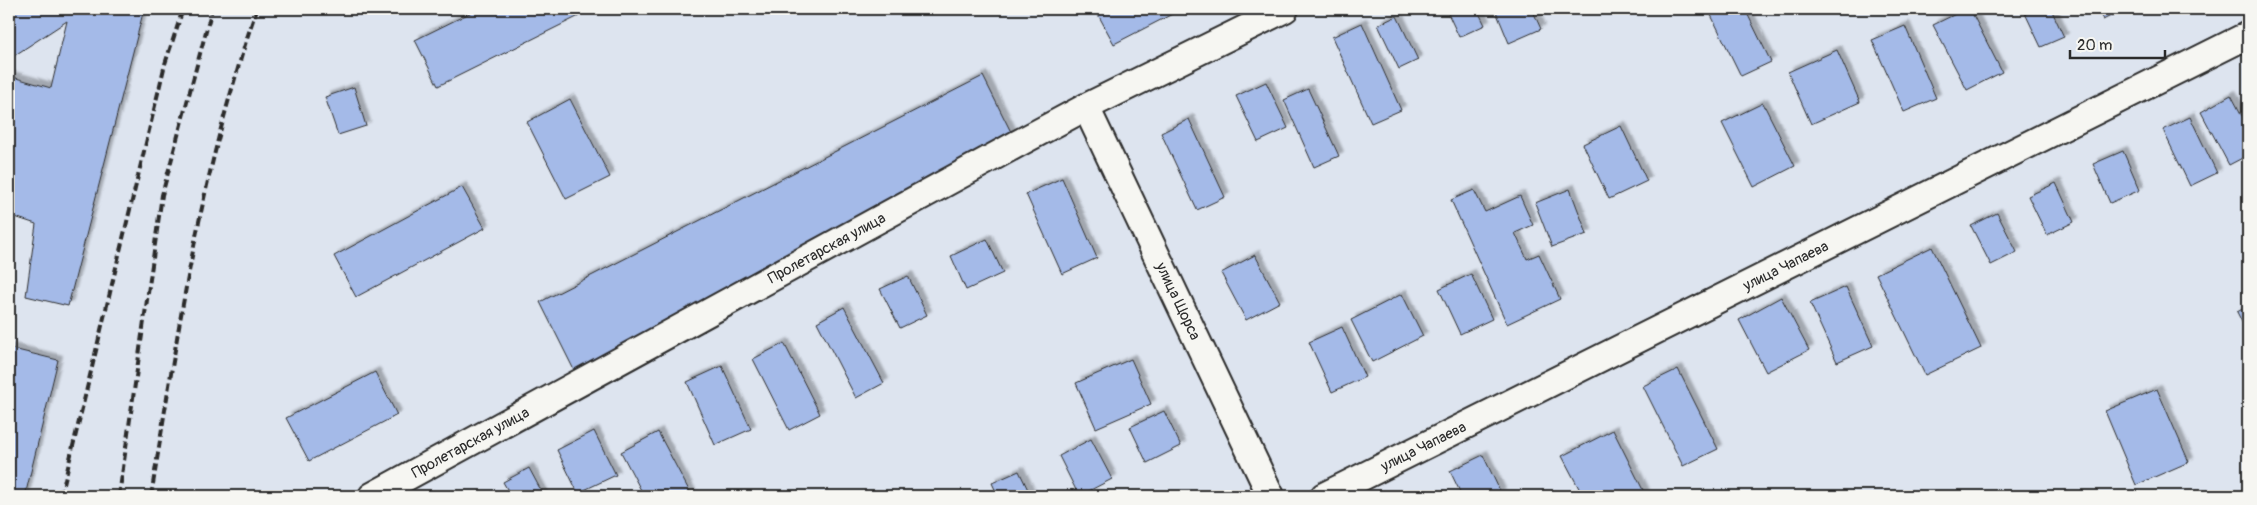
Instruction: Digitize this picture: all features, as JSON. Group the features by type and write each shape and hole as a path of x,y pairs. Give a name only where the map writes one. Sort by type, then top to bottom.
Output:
{"street":[{"name":"Пролетарская улица","path":"372,496 1086,107 1285,9"},
{"name":"улица Чапаева","path":"1324,496 2248,35"},
{"name":"улица Щорса","path":"1086,107 1271,496"}],"building":[{"path":"9,9 144,9 68,306 26,296 36,224 9,215 9,76 51,88 67,21 9,59"},
{"path":"478,9 575,9 579,16 438,86 415,40"},
{"path":"1095,9 1182,9 1114,44"},
{"path":"1446,9 1477,9 1485,25 1459,37"},
{"path":"1495,9 1532,9 1541,29 1509,43"},
{"path":"1708,9 1745,9 1771,62 1741,76"},
{"path":"1966,9 1970,9 2002,72 1967,90 1933,25"},
{"path":"2023,9 2051,9 2064,37 2041,47"},
{"path":"2098,9 2125,9 2103,20"},
{"path":"1397,16 1418,60 1399,69 1378,25"},
{"path":"1362,23 1401,110 1371,123 1332,37"},
{"path":"1905,26 1936,98 1904,112 1872,40"},
{"path":"1837,50 1860,102 1811,124 1788,72"},
{"path":"983,76 1017,144 574,370 540,302"},
{"path":"1266,82 1288,128 1258,142 1236,96"},
{"path":"354,87 366,126 338,135 325,97"},
{"path":"1308,89 1339,156 1314,167 1284,100"},
{"path":"2231,95 2248,127 2248,155 2229,165 2201,112"},
{"path":"570,99 610,177 566,199 527,122"},
{"path":"1763,103 1795,166 1754,187 1722,123"},
{"path":"2190,117 2217,173 2190,186 2163,130"},
{"path":"1189,119 1225,197 1197,210 1161,133"},
{"path":"1621,126 1647,181 1609,199 1583,144"},
{"path":"2123,151 2140,190 2110,203 2093,164"},
{"path":"1062,178 1097,258 1062,274 1026,194"},
{"path":"2056,183 2074,222 2047,235 2028,196"},
{"path":"462,187 485,228 356,297 334,256"},
{"path":"1570,189 1587,234 1552,247 1535,203"},
{"path":"1474,190 1485,212 1520,196 1533,225 1515,233 1527,259 1539,254 1560,299 1507,324 1451,200"},
{"path":"1997,213 2017,252 1991,265 1971,226"},
{"path":"987,239 1003,273 966,290 951,256"},
{"path":"1932,247 1981,348 1925,375 1876,274"},
{"path":"1255,255 1280,302 1246,320 1221,273"},
{"path":"1471,274 1492,319 1460,334 1439,289"},
{"path":"908,276 927,315 900,328 880,289"},
{"path":"1846,287 1873,346 1837,362 1810,303"},
{"path":"1402,294 1423,336 1372,362 1351,320"},
{"path":"1781,297 1809,350 1766,372 1739,320"},
{"path":"2248,306 2248,334 2237,312"},
{"path":"844,307 884,383 856,398 817,322"},
{"path":"1342,327 1365,377 1332,392 1309,342"},
{"path":"784,343 820,414 789,430 753,359"},
{"path":"9,348 58,360 25,496 9,496"},
{"path":"1131,359 1151,404 1096,428 1076,383"},
{"path":"722,366 751,429 715,445 687,382"},
{"path":"1678,369 1718,449 1683,466 1643,386"},
{"path":"375,372 397,415 309,461 286,418"},
{"path":"2157,389 2189,462 2136,485 2105,411"},
{"path":"1164,411 1181,446 1147,463 1130,427"},
{"path":"1613,430 1645,494 1641,496 1583,496 1562,456"},
{"path":"594,431 616,475 578,493 557,450"},
{"path":"658,432 692,496 644,496 621,452"},
{"path":"1091,439 1112,479 1079,496 1059,456"},
{"path":"1483,455 1501,493 1495,496 1462,496 1450,471"},
{"path":"529,468 544,496 511,496 503,482"},
{"path":"1019,471 1031,496 998,496 992,483"}],"railway":[{"path":"61,496 165,64 183,9"},
{"path":"119,496 162,195 212,9"},
{"path":"151,496 184,296 204,197 229,99 257,9"}]}
